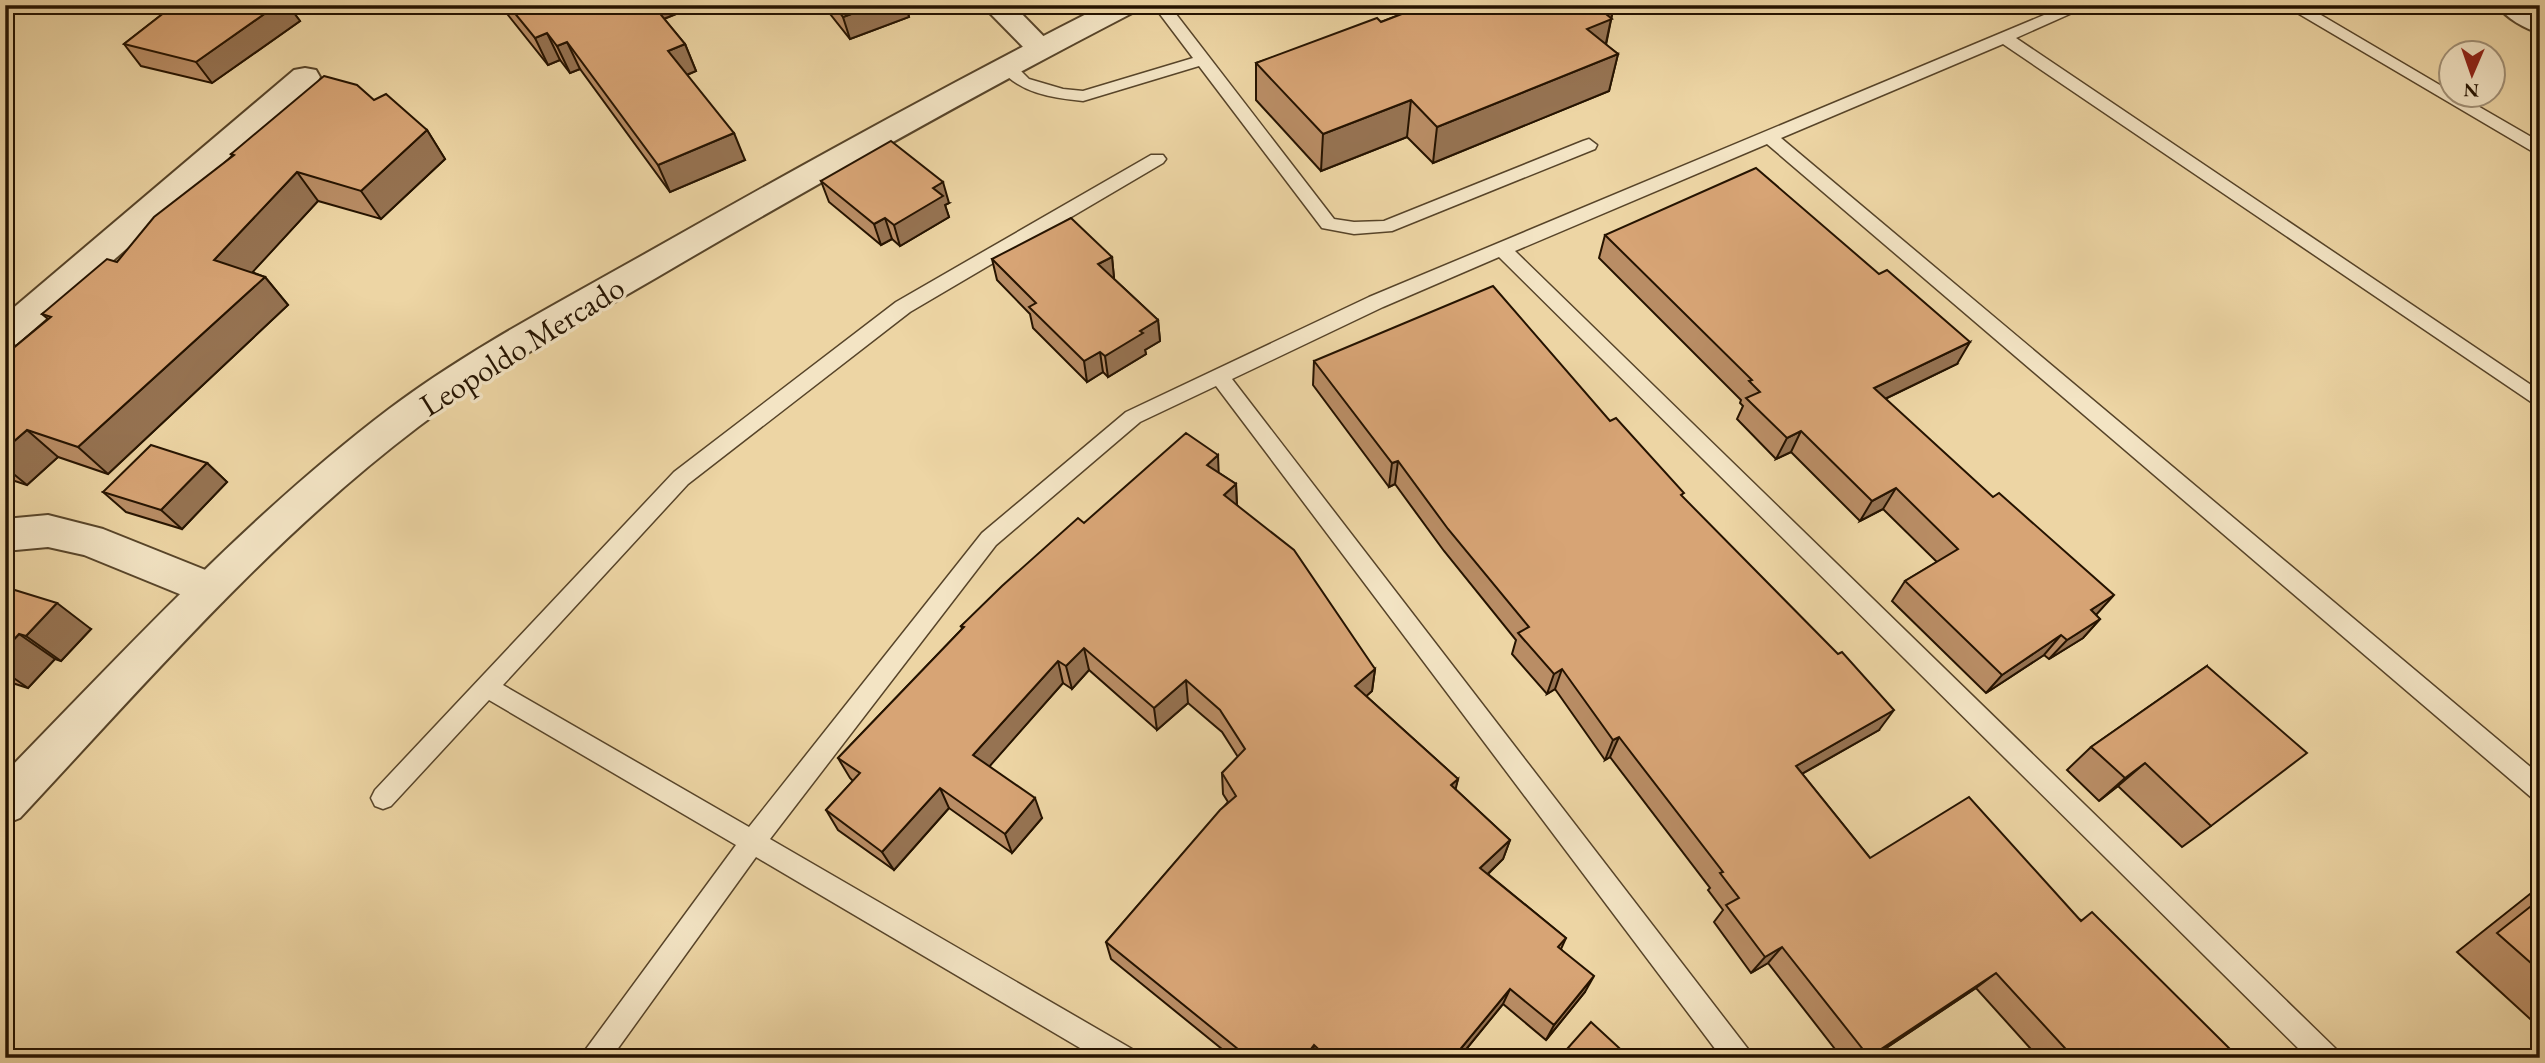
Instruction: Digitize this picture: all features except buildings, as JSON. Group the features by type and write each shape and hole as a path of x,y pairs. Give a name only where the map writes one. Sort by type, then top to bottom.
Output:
{"street":[{"path":"996,5 1040,48"},
{"name":"Leopoldo Mercado","path":"5,804 209,589 284,518 375,440 485,363 698,239 1040,48 1126,5"},
{"path":"2511,5 2540,24"},
{"path":"5,335 305,77"},
{"path":"5,536 48,531 89,540 209,589"}],"lane":[{"path":"1161,5 1328,224 1354,228 1386,228 1590,145"},
{"path":"595,1058 753,841 989,539 1132,417 1376,302 2082,5"},
{"path":"2292,5 2540,150"},
{"path":"2005,38 2540,401"},
{"path":"1007,67 1023,83 1063,94 1083,96 1203,60"},
{"path":"1769,137 2540,790"},
{"path":"383,798 681,478 903,307 1157,159"},
{"path":"1502,249 2327,1058"},
{"path":"1219,376 1739,1058"},
{"path":"487,687 1123,1058"}]}
